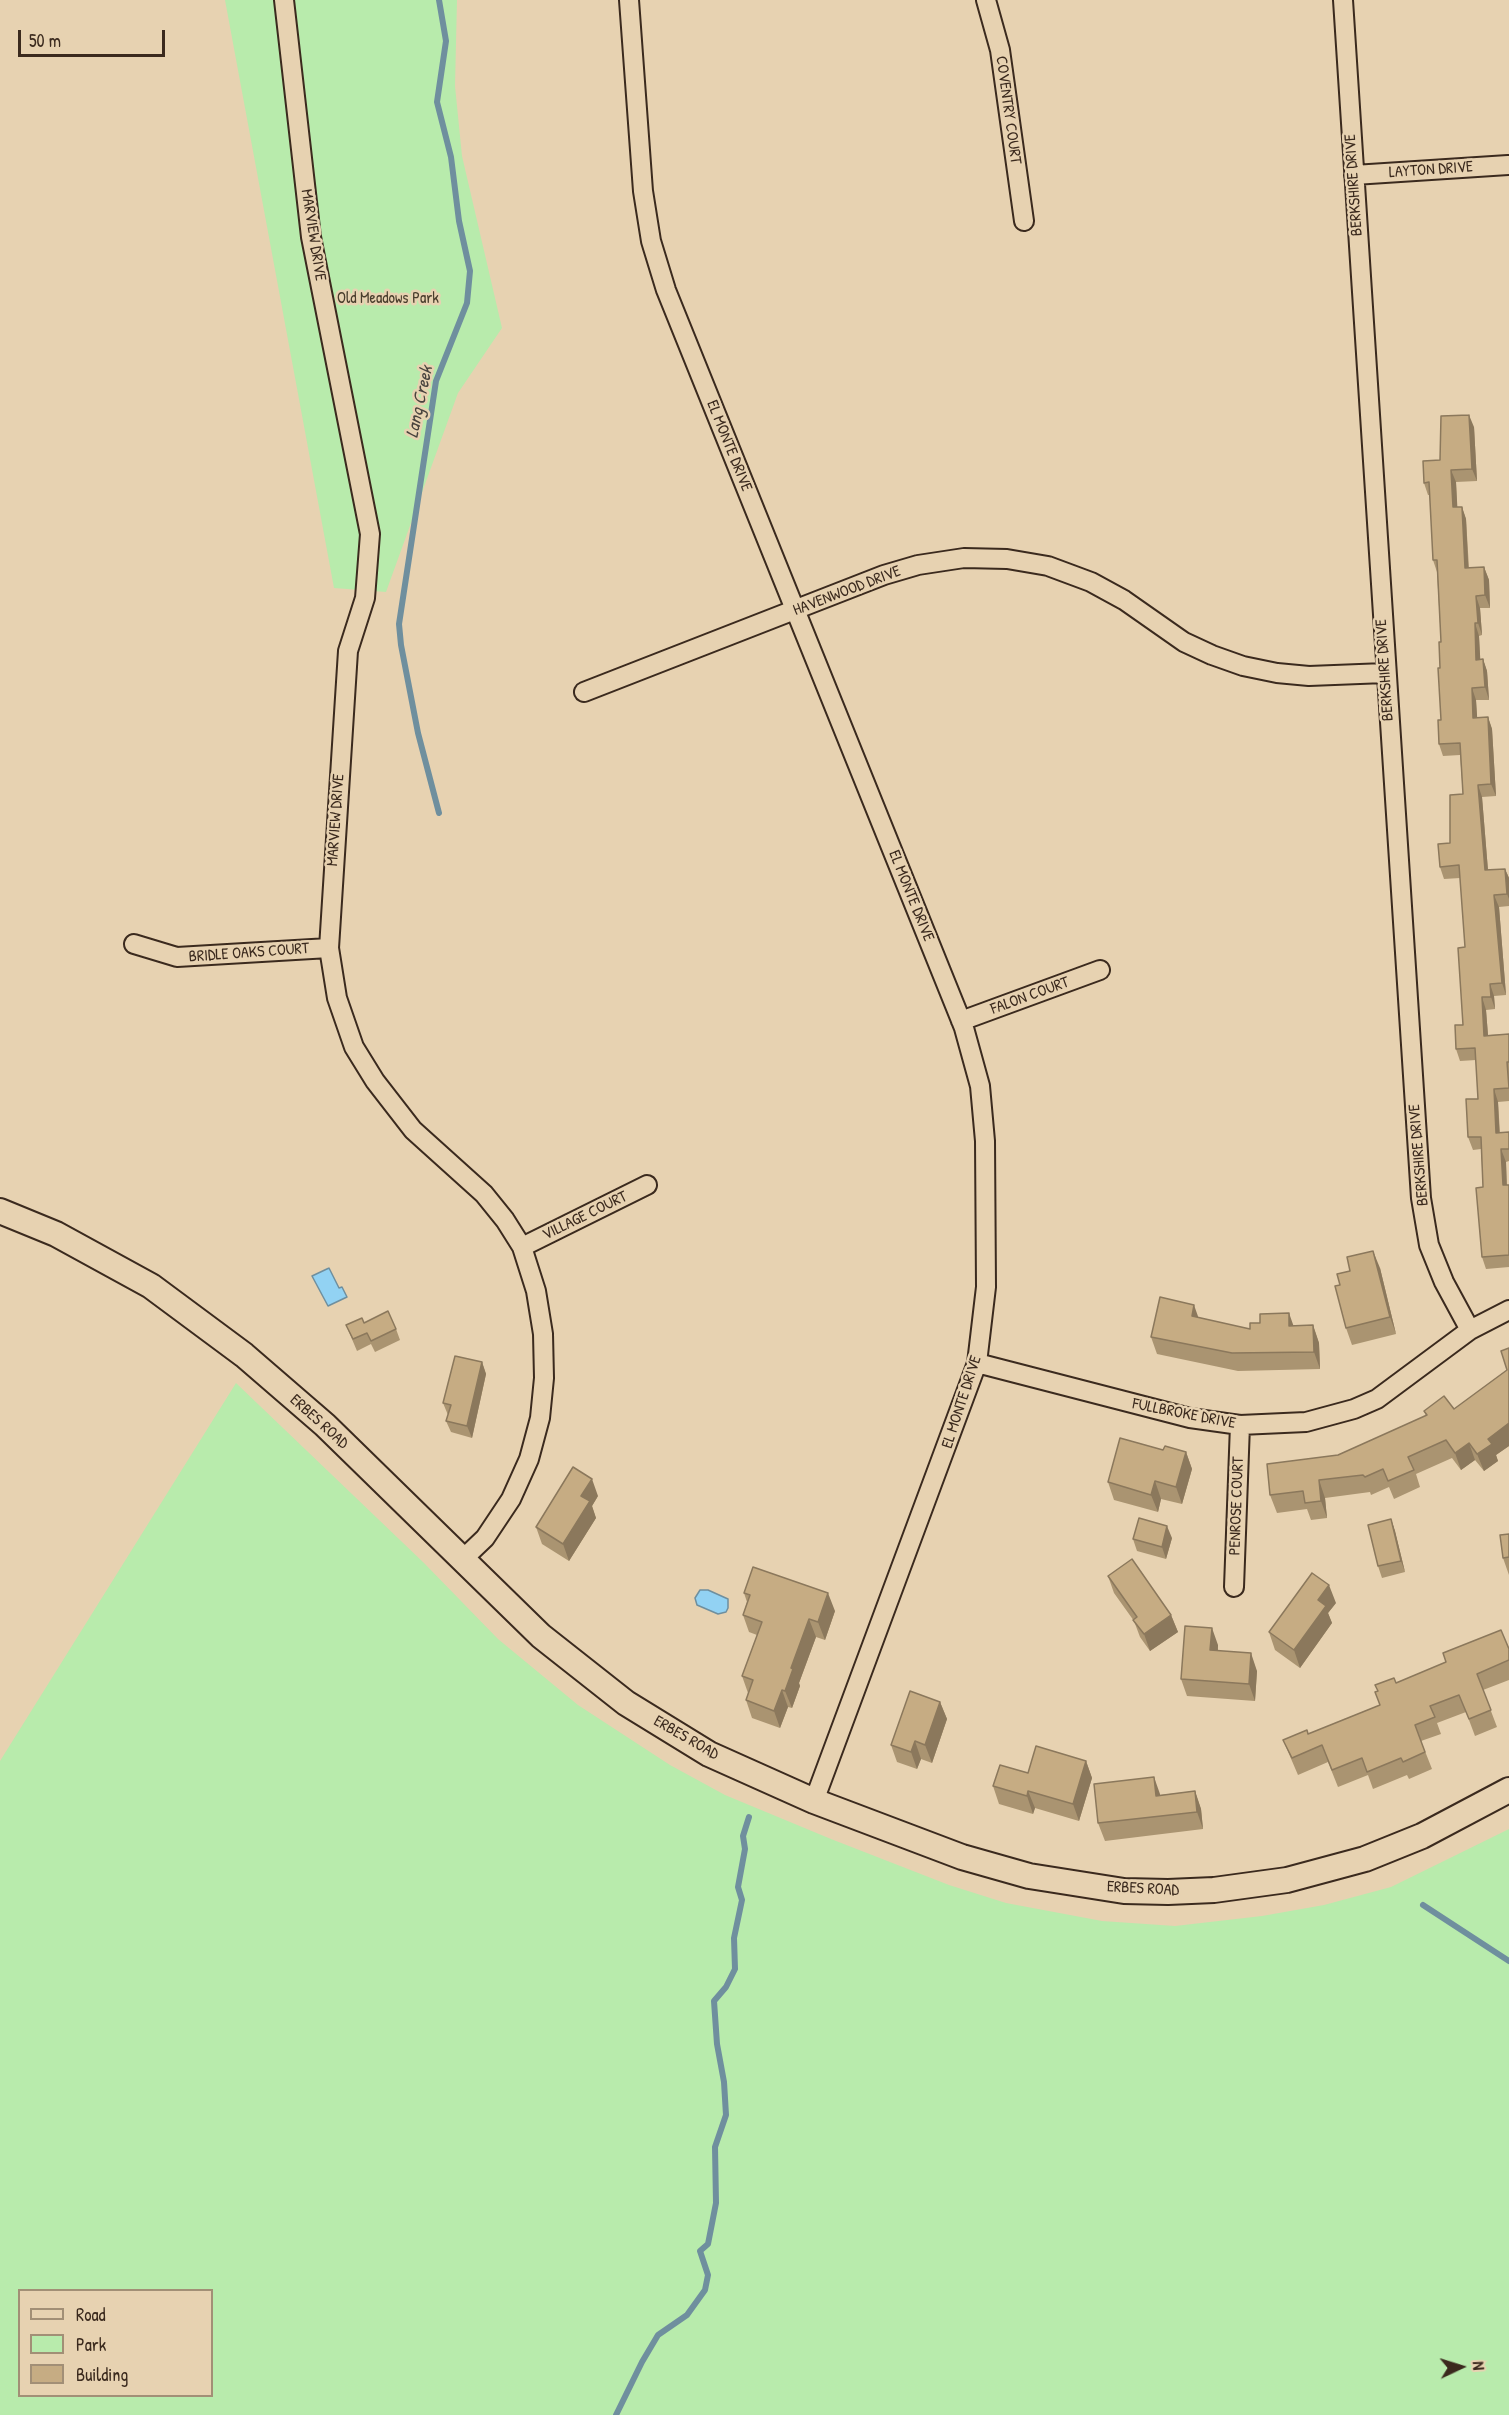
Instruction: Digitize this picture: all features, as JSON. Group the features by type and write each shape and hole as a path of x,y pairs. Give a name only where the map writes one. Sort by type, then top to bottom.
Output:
{"main road":[{"name":"ERBES ROAD","path":"0,1211 56,1234 151,1286 244,1355 325,1425 541,1636 626,1703 709,1754 814,1801 962,1857 1029,1876 1113,1889 1168,1892 1214,1890 1287,1880 1365,1859 1422,1836 1509,1790"}],"street":[{"name":"MARVIEW DRIVE","path":"284,0 311,237 370,534 365,598 348,651 329,948 337,998 354,1047 375,1081 413,1130 484,1194 505,1220 522,1247 536,1291 543,1334 544,1378 540,1418 529,1459 511,1499 485,1538 464,1559"},
{"name":"EL MONTE DRIVE","path":"629,0 643,191 651,241 666,290 961,1021 980,1086 986,1141 987,1287 977,1363 814,1801"},
{"name":"COVENTRY COURT","path":"986,0 1000,50 1024,221"},
{"name":"BERKSHIRE DRIVE","path":"1343,0 1385,673 1421,1198 1429,1245 1444,1282 1470,1330"},
{"name":"LAYTON DRIVE","path":"1354,174 1508,165"},
{"name":"HAVENWOOD DRIVE","path":"584,692 884,575 918,565 964,558 1008,559 1048,566 1091,582 1124,600 1184,642 1243,666 1277,673 1309,676 1385,673"},
{"name":"BRIDLE OAKS COURT","path":"134,944 177,957 329,948"},
{"name":"FALON COURT","path":"961,1021 1100,970"},
{"name":"VILLAGE COURT","path":"522,1247 647,1185"},
{"name":"FULLBROKE DRIVE","path":"977,1363 1190,1418 1240,1425 1306,1422 1354,1409 1377,1399 1470,1330 1509,1310"},
{"name":"PENROSE COURT","path":"1234,1587 1240,1425"}],"green space":[{"name":"Old Meadows Park","path":"225,0 457,0 455,86 462,156 502,328 458,393 386,592 334,588"},
{"path":"236,1383 424,1563 498,1639 578,1705 670,1765 725,1795 949,1885 1006,1903 1102,1921 1175,1926 1262,1916 1324,1905 1391,1887 1509,1829 1509,2415 0,2415 0,1761"}],"water":[{"path":"329,1268 339,1288 342,1287 347,1297 328,1306 312,1276"},
{"path":"700,1590 708,1590 728,1599 726,1612 718,1614 697,1605 695,1598"}],"building":[{"path":"1469,415 1472,469 1451,470 1453,507 1462,507 1465,568 1484,567 1485,595 1476,596 1478,623 1475,623 1476,660 1483,659 1485,687 1472,688 1473,718 1488,717 1491,784 1478,785 1485,870 1505,869 1507,894 1494,895 1502,983 1490,984 1491,997 1482,997 1484,1036 1509,1034 1509,1062 1507,1062 1509,1088 1494,1089 1496,1133 1509,1132 1509,1149 1501,1149 1503,1185 1509,1185 1509,1255 1482,1257 1476,1188 1483,1187 1481,1137 1468,1137 1466,1099 1478,1099 1475,1048 1456,1049 1455,1025 1463,1025 1458,948 1465,947 1459,865 1440,867 1438,844 1450,843 1450,795 1463,794 1460,743 1439,744 1438,720 1441,720 1438,668 1440,668 1439,642 1441,642 1437,560 1433,560 1429,482 1424,483 1423,461 1440,460 1441,416"},
{"path":"1373,1251 1390,1317 1346,1328 1335,1286 1340,1285 1337,1274 1350,1271 1347,1257"},
{"path":"1160,1297 1194,1305 1192,1316 1250,1329 1250,1323 1260,1323 1260,1314 1289,1313 1289,1326 1313,1325 1314,1352 1232,1353 1151,1337"},
{"path":"388,1311 396,1329 371,1341 367,1333 353,1339 346,1325 362,1318 364,1323"},
{"path":"1509,1348 1509,1423 1488,1439 1492,1444 1477,1454 1469,1443 1455,1453 1446,1440 1408,1457 1414,1470 1388,1481 1383,1469 1365,1477 1363,1475 1319,1480 1321,1501 1305,1503 1303,1491 1270,1495 1267,1464 1338,1455 1427,1415 1424,1411 1444,1396 1454,1409 1507,1370 1501,1351"},
{"path":"455,1356 482,1362 467,1426 446,1421 451,1405 443,1403"},
{"path":"1120,1438 1163,1450 1165,1446 1186,1452 1176,1487 1155,1481 1151,1495 1108,1482"},
{"path":"573,1467 592,1479 581,1496 590,1501 563,1544 536,1527"},
{"path":"1139,1518 1167,1526 1162,1547 1133,1539"},
{"path":"1391,1519 1401,1561 1378,1566 1368,1525"},
{"path":"1509,1534 1509,1557 1503,1558 1500,1535"},
{"path":"1132,1559 1171,1615 1144,1634 1133,1620 1137,1617 1108,1576"},
{"path":"753,1567 828,1593 818,1622 809,1619 785,1691 782,1690 774,1711 746,1700 753,1680 742,1676 762,1622 743,1615 750,1595 744,1593"},
{"path":"1312,1573 1329,1585 1318,1600 1326,1606 1294,1650 1269,1632"},
{"path":"1185,1626 1212,1628 1210,1650 1251,1653 1249,1684 1181,1679"},
{"path":"1501,1630 1509,1649 1509,1660 1477,1674 1491,1710 1469,1719 1459,1695 1430,1706 1435,1717 1415,1725 1425,1752 1403,1762 1401,1758 1367,1772 1362,1758 1332,1770 1322,1745 1292,1758 1283,1740 1307,1730 1308,1734 1380,1705 1375,1685 1394,1678 1396,1683 1446,1662 1443,1653"},
{"path":"910,1691 940,1702 925,1745 915,1741 911,1752 891,1745"},
{"path":"1036,1746 1086,1761 1073,1804 1028,1791 1027,1796 993,1786 1000,1765 1028,1773"},
{"path":"1154,1777 1156,1796 1195,1791 1197,1812 1098,1823 1094,1784"}],"waterway":[{"name":"Lang Creek","path":"439,0 446,41 437,102 451,157 459,221 470,271 467,303 436,381 399,624 418,733 439,813"},
{"path":"616,2415 658,2335 687,2315 705,2290 708,2275 700,2251 708,2244 716,2203 715,2147 726,2115 714,2001 726,1987 735,1969 734,1938 742,1900 738,1887 745,1849 743,1836 749,1817"},
{"name":"Lang Creek","path":"1423,1905 1509,1961"}]}
